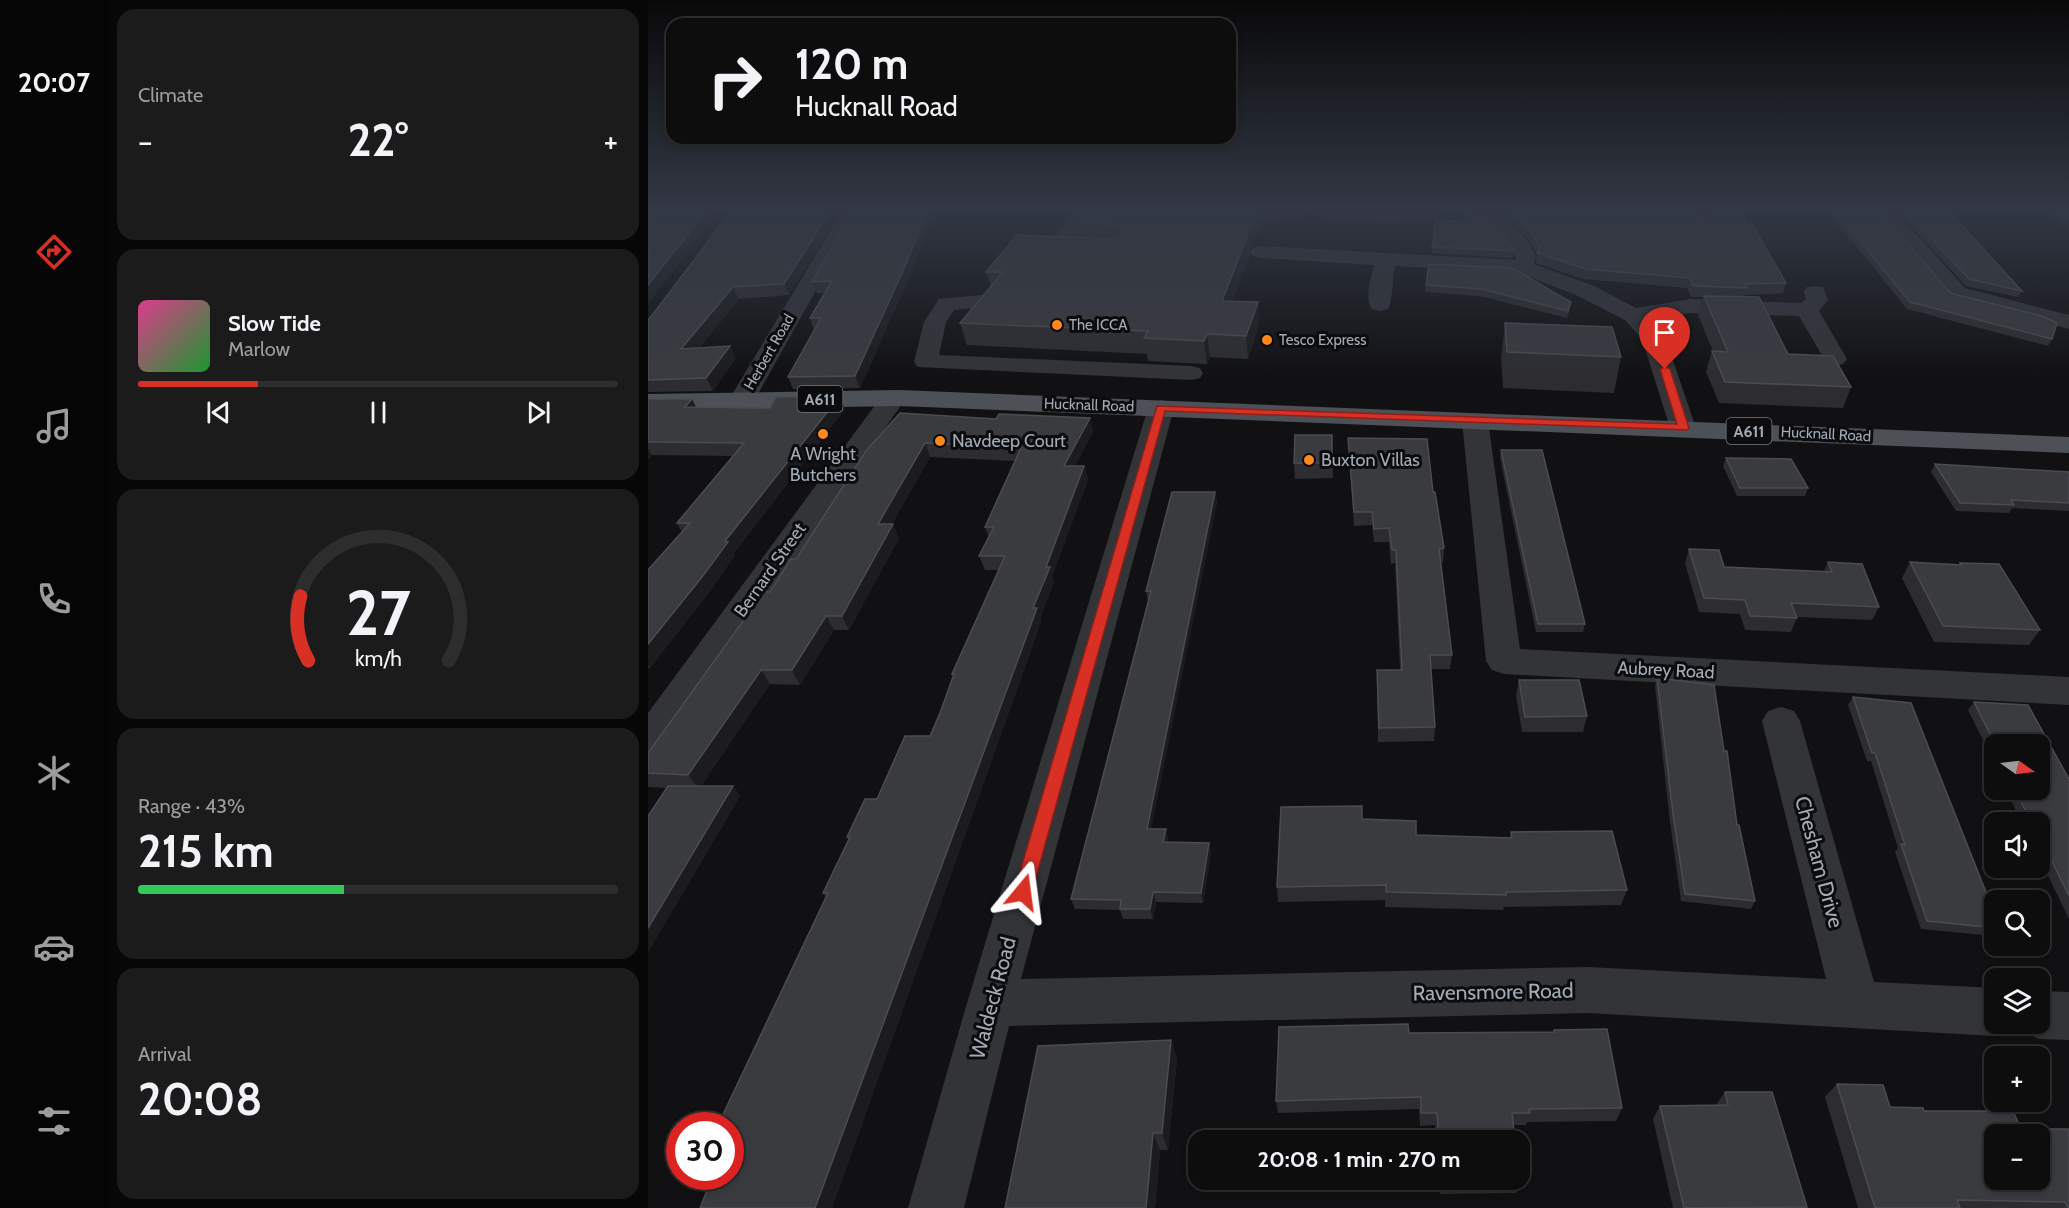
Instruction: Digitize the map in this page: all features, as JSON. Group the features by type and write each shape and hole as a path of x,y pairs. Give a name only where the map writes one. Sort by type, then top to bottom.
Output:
{"main road":[{"name":"Hucknall Road","path":"648,402 896,398 2069,445"}],"street":[{"name":"Herbert Road","path":"741,401 819,266"},
{"path":"1380,304 1380,286 1384,266"},
{"path":"1513,266 1522,267 1584,290 1633,315 1653,337 1683,428"},
{"path":"1934,266 1957,293 2069,322"},
{"path":"1633,315 1691,306 1807,310 1818,300 1813,288"},
{"path":"981,302 947,304 935,322 926,362 1191,373"},
{"path":"1807,310 1835,359"},
{"name":"Bernard Street","path":"648,742 913,373 926,362"},
{"name":"Waldeck Road","path":"936,1208 991,1003 1161,408"},
{"name":"Aubrey Road","path":"1475,421 1504,661 2069,692"},
{"name":"Chesham Drive","path":"1781,721 1856,1004"},
{"name":"Ravensmore Road","path":"991,1003 1588,990 1984,1011"},
{"path":"2050,1015 2069,1016"}],"building":[{"path":"648,266 663,266 648,285"},
{"path":"689,266 795,266 784,284 733,287 681,349 730,346 706,378 648,380 648,319"},
{"path":"821,266 905,266 855,376 788,377 821,318 810,318 832,281 812,282"},
{"path":"991,266 1235,266 1222,301 1258,302 1246,336 1207,334 1204,341 1144,338 1148,331 960,323 1003,272 986,272"},
{"path":"1429,266 1512,268 1571,302 1568,311 1481,289 1426,285"},
{"path":"1577,266 1776,266 1786,283 1745,284 1747,288 1693,286 1690,278 1585,269"},
{"path":"1881,266 1928,266 1950,293 2042,316 2057,323 2052,339 1910,302"},
{"path":"1957,266 2000,266 2022,291 1969,279"},
{"path":"1704,296 1759,297 1788,354 1833,356 1851,387 1725,382 1712,351 1728,352"},
{"path":"1505,323 1612,327 1621,357 1507,352"},
{"path":"840,396 725,541 728,542 648,644 648,570 690,523 677,523 744,443 648,442 648,399 692,399 685,407 770,408 776,397"},
{"path":"900,413 996,419 999,414 1090,418 1064,466 1084,466 1046,567 1050,567 1033,608 1037,608 815,1208 700,1208 707,1190 744,1190 744,1112 724,1112 828,893 823,893 850,837 847,837 865,799 877,799 905,736 930,736 954,674 952,674 1005,556 979,556 994,527 985,527 1021,448 925,443 878,524 893,524 842,616 826,616 792,670 761,670 688,775 648,773 648,753 764,592 770,592 791,559 796,559 866,451"},
{"path":"1295,435 1332,435 1332,463 1294,463"},
{"path":"1348,438 1427,439 1433,492 1435,492 1444,548 1439,549 1452,655 1430,655 1435,727 1379,728 1377,670 1402,670 1396,550 1392,550 1389,528 1374,529 1372,512 1354,512"},
{"path":"1501,450 1542,450 1585,624 1538,624"},
{"path":"1726,458 1791,459 1808,488 1740,488"},
{"path":"1935,464 2069,472 2069,503 2011,500 2014,505 1960,503"},
{"path":"1172,492 1215,492 1147,829 1166,829 1163,842 1209,843 1201,893 1153,892 1150,909 1120,909 1121,900 1071,899 1151,591 1146,591"},
{"path":"1689,549 1719,550 1724,567 1832,572 1828,562 1862,564 1879,607 1791,603 1797,618 1750,616 1745,600 1704,598"},
{"path":"1910,562 1961,565 1960,563 1999,564 2040,630 1943,626"},
{"path":"1657,678 1714,685 1724,751 1727,751 1737,825 1739,825 1755,901 1685,894"},
{"path":"1519,680 1579,680 1587,716 1525,717"},
{"path":"1853,697 1911,703 1985,890 1984,927 1927,921 1901,844 1905,845 1875,753 1872,753"},
{"path":"1974,702 2028,705 2044,734 1990,734"},
{"path":"2050,745 2069,779 2069,896 2050,857 2050,812 2026,812 2020,800 2050,800"},
{"path":"668,786 733,786 648,928 648,816"},
{"path":"1362,806 1362,819 1416,821 1416,835 1512,838 1511,832 1612,831 1627,890 1506,892 1506,895 1386,892 1386,885 1277,887 1281,807"},
{"path":"1408,1024 1409,1033 1554,1032 1554,1030 1607,1029 1622,1108 1529,1109 1530,1113 1512,1113 1514,1130 1438,1130 1437,1113 1421,1113 1421,1097 1276,1101 1279,1027"},
{"path":"1171,1040 1162,1133 1153,1133 1146,1208 1005,1208 1038,1046"},
{"path":"1837,1084 1883,1085 1890,1107 1923,1108 1924,1111 2013,1112 2019,1124 1984,1124 1984,1190 2050,1190 2050,1129 2069,1129 2069,1208 2065,1202 1957,1200 1960,1208 1875,1208"},
{"path":"1725,1092 1772,1092 1807,1207 1684,1208 1660,1106 1728,1105"}],"place":[{"name":"The ICCA","path":"1057,325"},
{"name":"Tesco Express","path":"1267,340"},
{"name":"A Wright Butchers","path":"823,434"},
{"name":"Navdeep Court","path":"940,441"},
{"name":"Buxton Villas","path":"1309,460"}],"route":[{"path":"1023,892 1161,408 1683,428 1665,369"}]}
